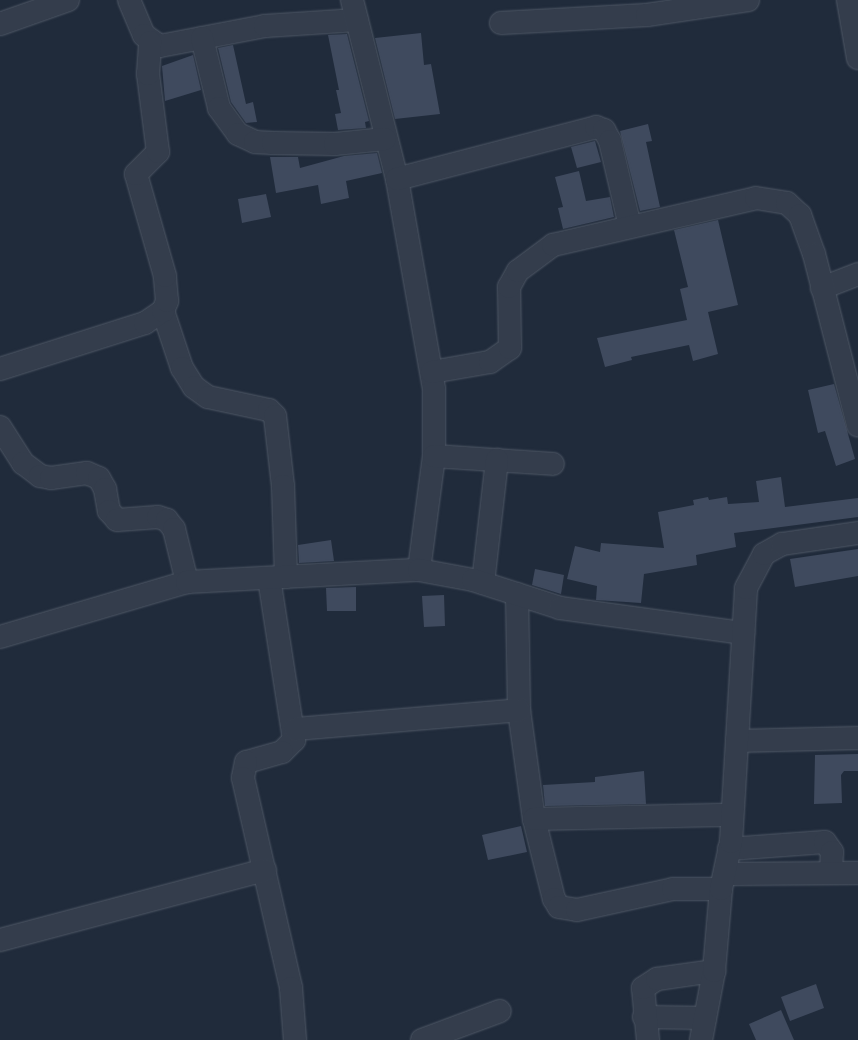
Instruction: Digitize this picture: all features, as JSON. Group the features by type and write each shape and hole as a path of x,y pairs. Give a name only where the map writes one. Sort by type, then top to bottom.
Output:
{"street":[{"path":"0,24 68,0"},
{"path":"129,0 150,42 148,74 158,152 136,174 165,276 166,301 163,311 182,368 194,387 208,396 269,410 275,416 283,486 277,578 295,729 290,748 253,759 242,769 291,988 295,1040"},
{"path":"501,23 648,15 748,0"},
{"path":"848,0 858,58"},
{"path":"150,42 160,46 354,10 385,139 397,179 432,372 434,456 419,570"},
{"path":"202,38 219,108 238,134 256,142 273,143 335,144 385,139"},
{"path":"397,179 596,127 604,130 610,142 630,226"},
{"path":"432,372 490,362 510,348 510,287 518,271 536,255 553,245 756,198 787,203 800,215 822,288 857,420"},
{"path":"822,288 858,274"},
{"path":"0,369 144,323 163,311"},
{"path":"0,427 24,463 40,476 51,478 87,474 99,478 105,489 109,511 117,520 158,517 167,520 174,529 187,582"},
{"path":"434,456 553,464"},
{"path":"483,582 497,460"},
{"path":"702,1040 714,972 723,881 729,849 738,741 746,588 764,554 782,544 812,537 858,533"},
{"path":"0,637 187,582 419,570 483,582 560,608 595,615 744,633"},
{"path":"517,594 519,710 534,818 554,899 566,910 723,881 858,873"},
{"path":"295,729 519,710"},
{"path":"738,741 858,738"},
{"path":"534,818 732,815"},
{"path":"729,849 824,842 832,852 831,874"},
{"path":"0,940 265,870"},
{"path":"648,1040 644,1017 643,988 657,979 714,972"},
{"path":"422,1040 469,1032 500,1011"},
{"path":"644,1017 705,1018"}],"building":[{"path":"421,33 424,65 431,64 440,114 395,119 375,38"},
{"path":"347,34 369,121 365,122 366,128 338,130 335,114 341,113 336,90 339,90 328,35"},
{"path":"233,45 246,104 253,102 257,122 246,123 231,102 218,48"},
{"path":"193,55 201,90 165,101 162,66"},
{"path":"648,124 652,141 646,142 660,207 640,211 620,131"},
{"path":"595,141 601,162 577,168 571,147"},
{"path":"377,153 382,173 346,181 349,198 321,204 318,185 276,193 270,157 298,157 300,168 344,156"},
{"path":"579,171 586,201 610,197 614,217 563,229 558,208 563,207 555,177"},
{"path":"266,194 271,217 242,223 238,199"},
{"path":"718,220 738,305 708,312 718,354 693,361 689,345 631,357 632,360 605,367 597,338 687,320 680,289 688,287 674,230"},
{"path":"834,384 855,459 836,466 825,431 818,433 808,390"},
{"path":"781,477 785,507 858,498 858,517 734,533 736,547 696,555 697,565 644,574 641,603 596,600 597,586 567,579 575,546 600,552 601,543 664,548 658,512 694,505 693,500 708,497 709,500 727,497 728,504 759,502 756,481"},
{"path":"331,540 334,561 299,563 298,545"},
{"path":"858,549 858,576 795,587 790,559"},
{"path":"535,569 564,575 561,594 532,585"},
{"path":"356,587 356,611 327,611 326,588"},
{"path":"444,595 445,626 424,627 422,596"},
{"path":"858,754 858,771 844,771 841,775 842,803 814,804 815,755"},
{"path":"644,771 646,804 545,806 543,785 595,782 595,777"},
{"path":"521,826 527,852 488,860 482,835"},
{"path":"816,984 824,1008 790,1021 781,997"},
{"path":"781,1010 794,1040 756,1040 749,1024"}]}
